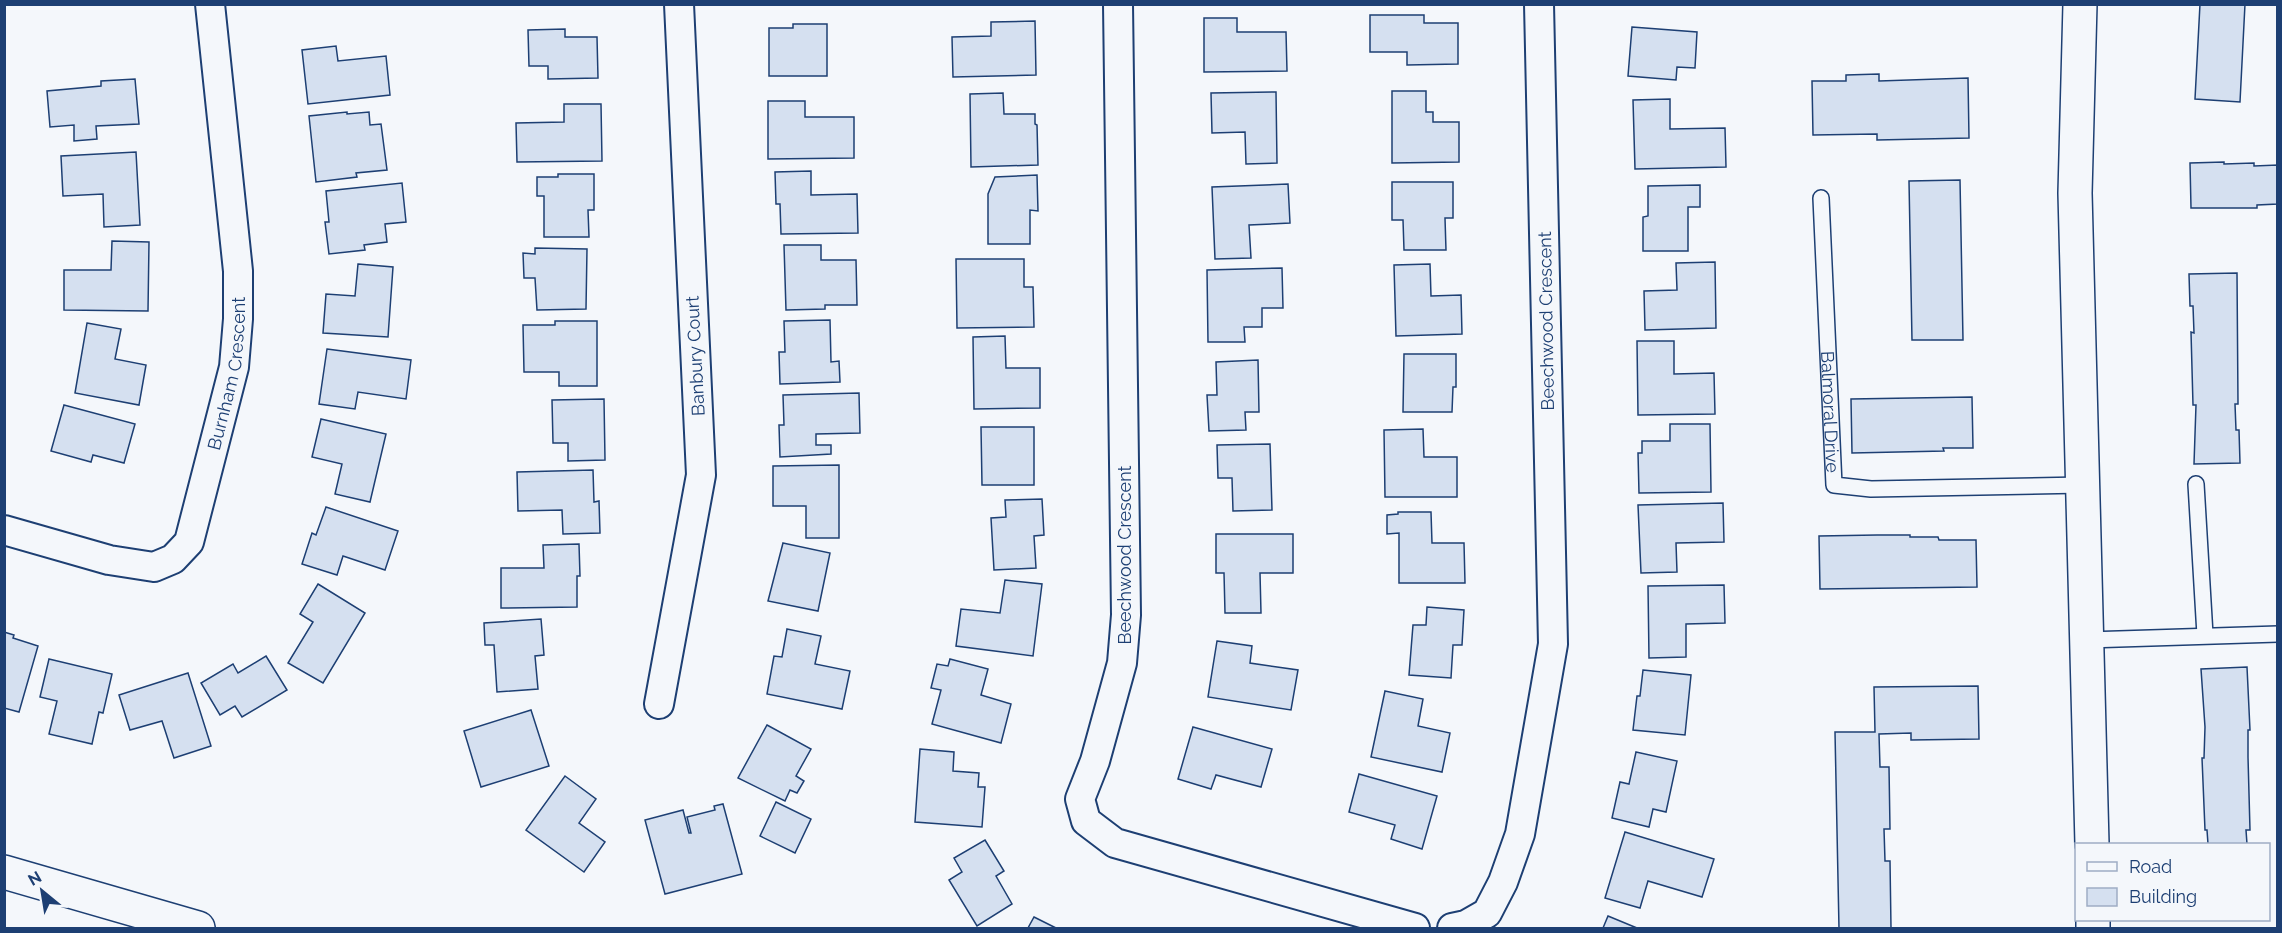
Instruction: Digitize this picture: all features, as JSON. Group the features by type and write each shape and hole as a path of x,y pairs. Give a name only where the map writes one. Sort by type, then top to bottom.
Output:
{"street":[{"name":"Burnham Crescent","path":"4,530 109,560 154,567 173,559 189,543 234,367 238,319 237,271 210,4"},
{"name":"Banbury Court","path":"659,704 700,475 680,4"},
{"name":"Beechwood Crescent","path":"1118,4 1126,615 1122,663 1095,761 1080,799 1086,821 1115,843 1415,928"},
{"name":"Beechwood Crescent","path":"1452,928 1466,925 1487,913 1503,882 1520,834 1553,644 1539,4"},
{"path":"2080,4 2075,192 2092,843"},
{"path":"4,873 198,928"}],"lane":[{"name":"Balmoral Drive","path":"1821,198 1834,485 1871,489 2083,485"},
{"path":"2196,484 2205,635"},
{"path":"2086,640 2277,634"}],"building":[{"path":"2200,4 2245,4 2240,102 2195,99"},
{"path":"1370,15 1424,15 1424,23 1458,23 1458,64 1407,65 1407,52 1370,52"},
{"path":"1204,18 1237,18 1237,32 1286,32 1287,71 1204,72"},
{"path":"1035,21 1036,75 953,77 952,37 991,36 991,22"},
{"path":"793,24 827,24 827,76 769,76 769,28 793,28"},
{"path":"1632,27 1697,32 1695,68 1677,67 1676,80 1628,76"},
{"path":"565,29 565,37 597,37 598,78 548,79 548,66 529,66 528,30"},
{"path":"336,46 338,61 386,56 390,95 308,104 302,50"},
{"path":"1879,74 1879,81 1968,78 1969,138 1877,140 1877,134 1813,135 1812,81 1846,81 1846,75"},
{"path":"135,79 139,124 96,126 97,139 74,141 74,125 50,127 47,91 101,86 101,81"},
{"path":"1392,91 1426,91 1426,112 1433,112 1433,122 1459,122 1459,162 1392,163"},
{"path":"1276,92 1277,163 1246,164 1245,132 1212,133 1211,93"},
{"path":"1003,93 1004,114 1035,114 1038,165 971,167 970,94"},
{"path":"1670,99 1670,129 1725,128 1726,167 1635,169 1633,100"},
{"path":"768,101 805,101 805,117 854,117 854,158 768,159"},
{"path":"564,104 601,104 602,161 517,162 516,123 564,122"},
{"path":"347,112 347,114 369,112 370,125 381,124 387,170 356,173 357,177 316,182 309,116"},
{"path":"136,152 140,225 104,227 103,194 63,196 61,156"},
{"path":"2224,162 2224,164 2254,163 2254,166 2278,165 2278,204 2257,205 2257,208 2191,208 2190,163"},
{"path":"811,171 811,195 857,194 858,233 781,234 780,204 776,204 775,172"},
{"path":"558,174 594,174 594,210 588,210 589,237 544,237 544,196 537,196 537,177 558,177"},
{"path":"1037,175 1038,211 1030,210 1030,244 988,244 988,194 995,177"},
{"path":"1960,180 1963,340 1912,340 1909,181"},
{"path":"1392,182 1453,182 1453,218 1445,218 1446,250 1404,250 1403,220 1392,220"},
{"path":"402,183 406,222 385,224 387,242 364,245 365,250 329,254 325,222 329,222 326,191"},
{"path":"1288,184 1290,223 1249,225 1251,258 1215,259 1212,187"},
{"path":"1700,185 1700,207 1688,207 1688,251 1643,251 1643,217 1648,216 1648,186"},
{"path":"112,241 149,242 148,311 64,310 64,270 111,270"},
{"path":"784,245 821,245 821,260 856,260 857,305 825,305 825,309 786,310"},
{"path":"535,248 587,249 586,309 537,310 535,278 524,278 523,253 535,254"},
{"path":"956,259 1024,259 1024,287 1033,287 1034,327 957,328"},
{"path":"1715,262 1716,328 1645,330 1644,291 1677,290 1676,263"},
{"path":"358,264 393,267 388,337 323,333 326,294 355,296"},
{"path":"1430,264 1431,296 1461,295 1462,334 1396,336 1394,265"},
{"path":"1282,268 1283,308 1262,308 1262,327 1244,327 1245,342 1208,342 1207,270"},
{"path":"2237,273 2238,404 2235,404 2240,463 2194,464 2196,405 2193,405 2191,332 2194,333 2189,274"},
{"path":"830,320 831,362 839,361 840,382 780,384 779,352 785,352 784,321"},
{"path":"555,321 597,321 597,386 559,386 559,372 524,372 523,325 555,325"},
{"path":"87,323 121,329 115,359 146,365 139,405 75,393"},
{"path":"1005,336 1006,368 1040,368 1040,408 974,409 973,337"},
{"path":"1637,341 1674,341 1674,374 1714,373 1715,414 1638,415"},
{"path":"327,349 411,360 406,399 358,392 355,409 319,404"},
{"path":"1404,354 1456,354 1456,387 1453,387 1452,412 1403,412"},
{"path":"1258,360 1259,412 1245,412 1246,430 1209,431 1207,395 1217,395 1216,362"},
{"path":"859,393 860,433 816,434 816,445 831,445 831,454 780,457 779,425 784,425 783,395"},
{"path":"1972,397 1973,448 1943,448 1944,451 1852,453 1851,399"},
{"path":"604,399 605,460 568,461 568,443 553,443 552,400"},
{"path":"64,405 135,424 124,463 93,455 91,462 51,451"},
{"path":"321,419 386,434 370,502 335,494 342,464 312,457"},
{"path":"1670,424 1710,424 1711,492 1639,493 1638,453 1642,453 1642,441 1670,441"},
{"path":"981,427 1034,427 1034,485 982,485"},
{"path":"1423,429 1424,457 1457,457 1457,497 1385,497 1384,430"},
{"path":"1270,444 1272,510 1233,511 1232,478 1218,478 1217,445"},
{"path":"839,465 839,538 806,538 806,506 773,506 773,466"},
{"path":"593,470 594,502 599,501 600,533 563,534 562,510 518,511 517,472"},
{"path":"1042,499 1044,535 1034,536 1036,568 994,570 991,518 1006,517 1005,500"},
{"path":"1723,503 1724,542 1676,543 1677,572 1641,573 1638,505"},
{"path":"326,507 398,531 385,570 343,556 337,575 302,564 312,533 316,535"},
{"path":"1398,512 1431,512 1432,543 1464,543 1465,583 1399,583 1399,533 1387,534 1387,515 1398,514"},
{"path":"1216,534 1293,534 1293,573 1260,573 1261,613 1225,613 1224,573 1216,573"},
{"path":"1910,535 1910,537 1938,537 1939,540 1976,540 1977,587 1820,589 1819,536"},
{"path":"783,543 830,553 818,611 768,601"},
{"path":"579,544 580,576 577,576 577,607 501,608 501,568 544,568 543,545"},
{"path":"1005,580 1042,584 1033,656 956,646 961,609 1000,613"},
{"path":"318,584 365,613 323,683 288,663 313,622 300,614"},
{"path":"1724,585 1725,623 1686,624 1686,657 1649,658 1648,586"},
{"path":"1427,607 1464,610 1462,645 1453,645 1451,678 1409,675 1413,625 1426,625"},
{"path":"541,619 544,655 535,656 538,689 497,692 494,645 485,645 484,623"},
{"path":"787,629 821,636 815,664 850,671 842,709 767,694 774,656 782,657"},
{"path":"4,632 14,635 13,638 38,646 19,712 4,708"},
{"path":"1217,641 1252,646 1250,663 1298,670 1291,710 1208,697"},
{"path":"266,656 287,690 242,717 235,706 220,715 201,683 233,664 238,673"},
{"path":"49,659 112,674 103,713 99,712 92,744 49,734 57,701 40,697"},
{"path":"950,659 988,669 981,695 1011,704 1001,743 932,724 941,690 931,688 937,664 948,666"},
{"path":"2247,667 2250,730 2248,730 2248,757 2250,830 2246,830 2247,843 2208,843 2207,830 2205,830 2202,758 2204,758 2205,727 2201,669"},
{"path":"1643,670 1691,675 1685,735 1633,730"},
{"path":"188,673 211,746 174,758 162,721 130,730 119,695"},
{"path":"1978,686 1979,739 1911,740 1911,733 1879,734 1880,767 1889,767 1890,829 1884,829 1885,861 1890,861 1891,928 1839,928 1835,732 1875,732 1874,687"},
{"path":"1385,691 1423,699 1418,726 1450,733 1442,772 1371,757"},
{"path":"531,710 549,766 481,787 464,731"},
{"path":"767,725 811,749 796,776 804,781 797,793 790,790 785,801 738,778"},
{"path":"1193,727 1272,749 1261,787 1216,775 1211,789 1178,779"},
{"path":"920,749 954,752 953,771 979,773 978,787 985,787 982,827 915,822"},
{"path":"1636,752 1677,761 1666,812 1653,809 1649,827 1612,818 1620,782 1629,784"},
{"path":"1359,774 1437,796 1422,849 1391,839 1395,825 1349,812"},
{"path":"565,776 596,799 579,823 605,842 584,872 526,830"},
{"path":"776,802 811,819 795,853 760,836"},
{"path":"723,804 742,874 665,894 645,820 683,810 689,833 691,833 687,817 715,810 714,806"},
{"path":"1625,832 1714,859 1702,897 1648,881 1640,908 1605,898"},
{"path":"985,840 1004,871 996,876 1012,904 977,926 949,880 962,872 954,858"},
{"path":"1608,916 1637,928 1603,928"},
{"path":"1034,917 1056,928 1028,928"}]}
